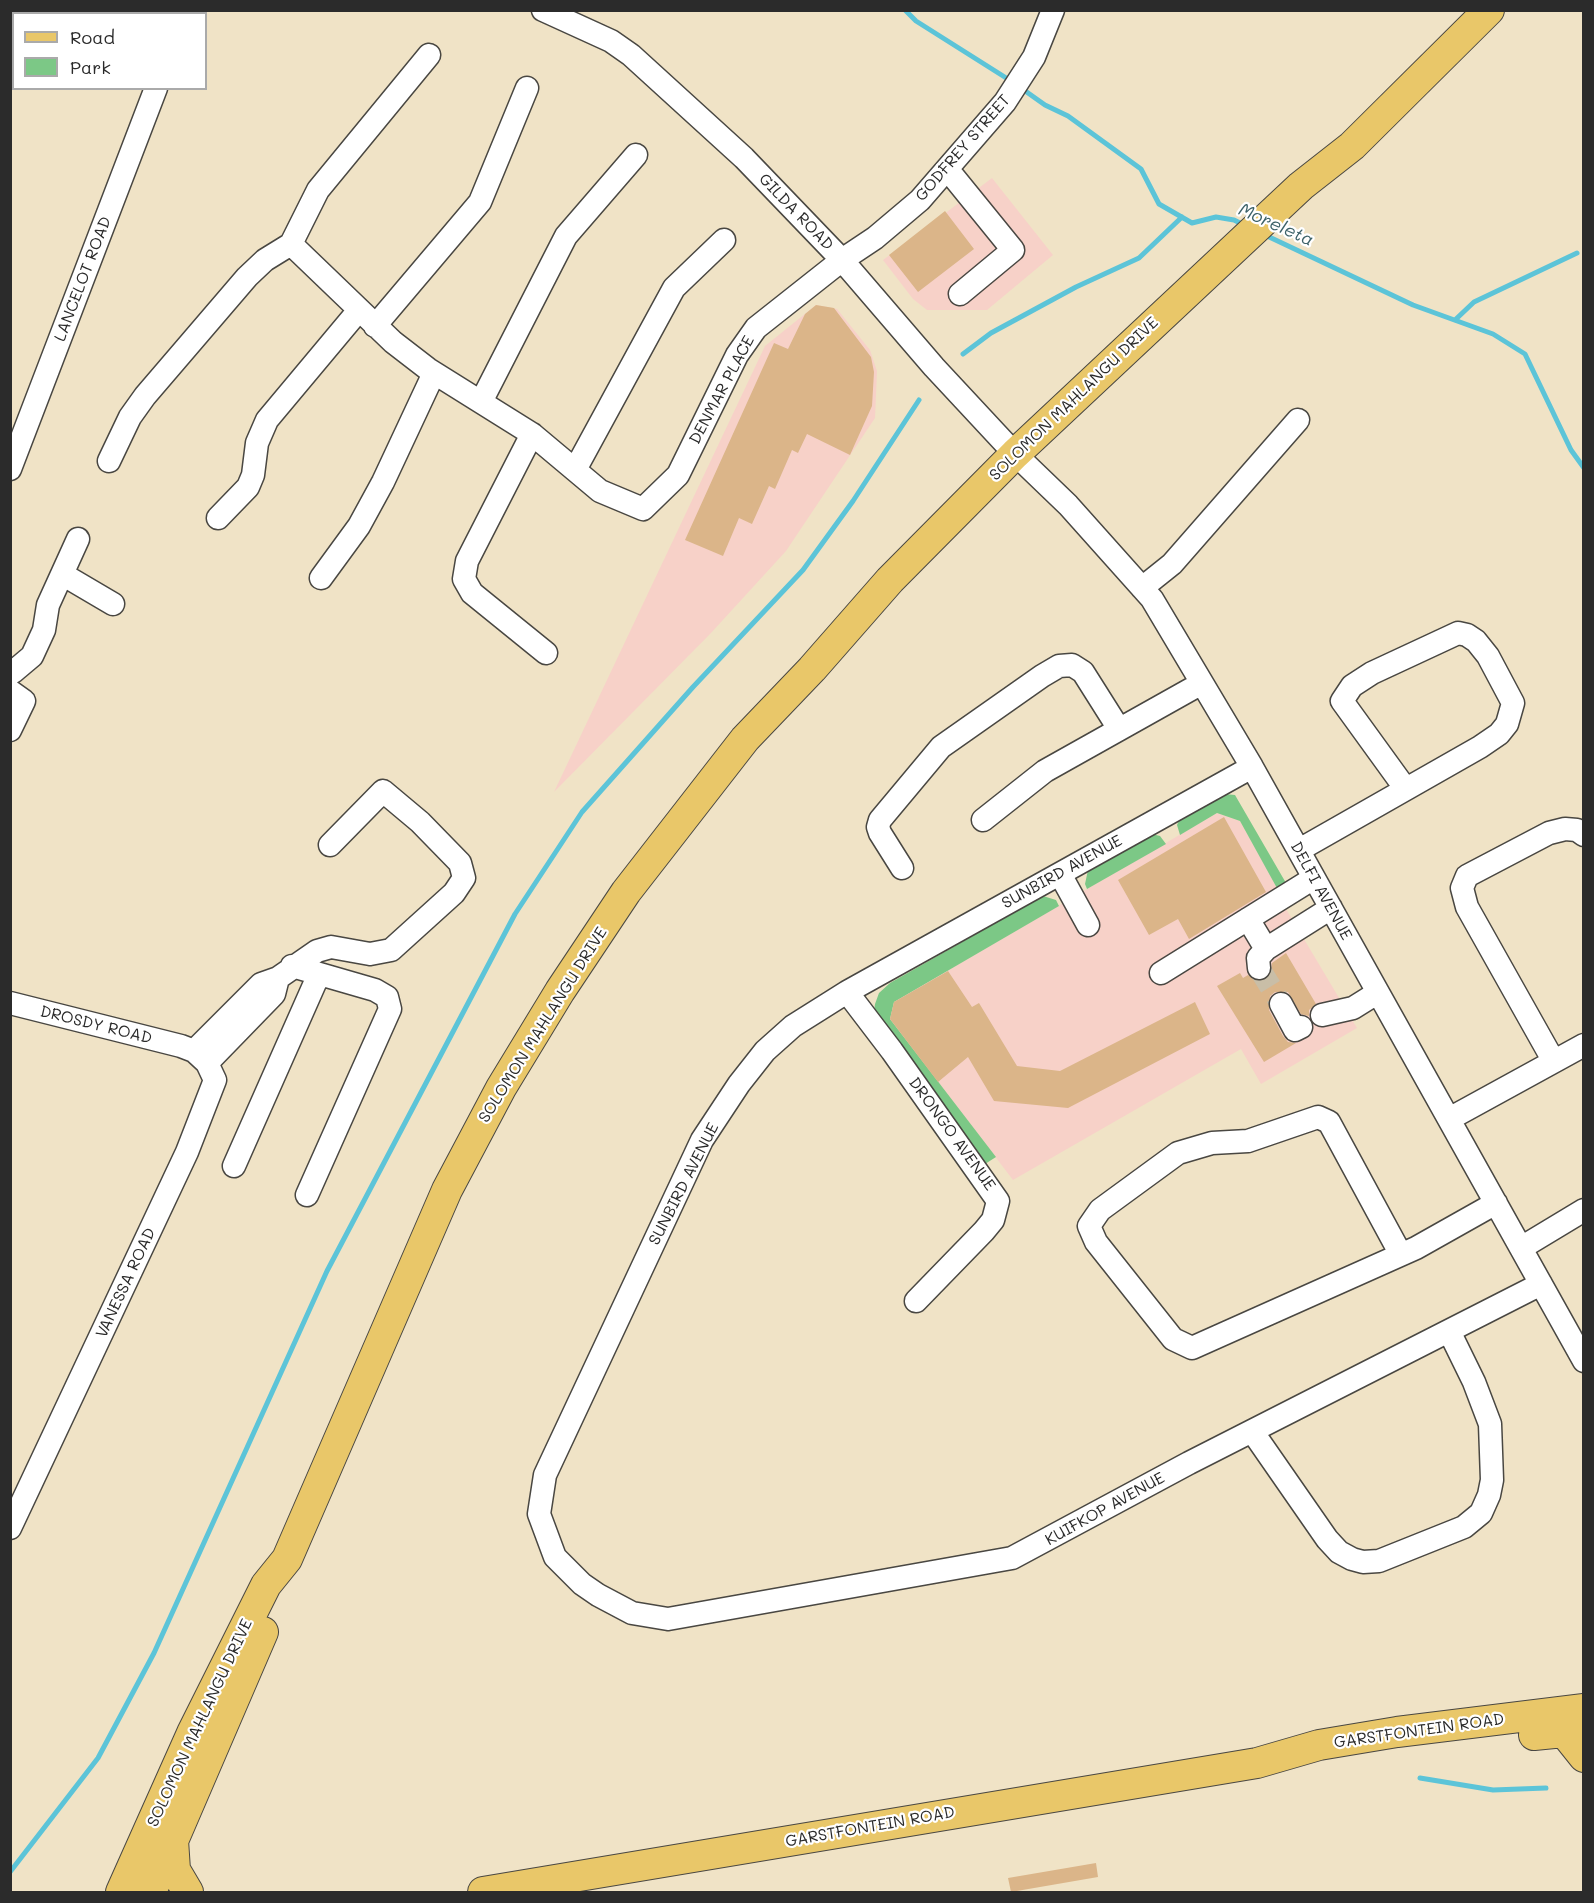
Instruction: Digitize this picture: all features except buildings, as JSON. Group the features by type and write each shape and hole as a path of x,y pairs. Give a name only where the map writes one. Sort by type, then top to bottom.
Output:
{"main road":[{"name":"SOLOMON MAHLANGU DRIVE","path":"151,1893 282,1589 287,1559 447,1190 501,1088 560,991 626,892 745,738 812,669 908,584 1021,460 1128,375 1237,256 1489,10"},
{"name":"SOLOMON MAHLANGU DRIVE","path":"121,1893 192,1733 266,1585 287,1559"},
{"name":"GARSTFONTEIN ROAD","path":"483,1893 1257,1763 1319,1745 1397,1732 1584,1709"},
{"path":"1574,1731 1584,1757"},
{"name":"GARSTFONTEIN ROAD","path":"1257,1763 1289,1765 1396,1748 1574,1731"},
{"path":"173,1840 175,1870 188,1893"}],"street":[{"name":"GILDA ROAD","path":"543,10 611,41 631,55 744,158 842,260 934,367 1021,460"},
{"name":"GODFREY STREET","path":"842,260 897,220 948,170 1005,102 1034,57 1053,10"},
{"path":"110,461 130,417 145,396 247,277 265,261 291,244 318,190 429,55"},
{"path":"375,326 480,202 527,88"},
{"name":"LANCELOT ROAD","path":"10,469 155,90"},
{"path":"481,402 512,347 566,236 636,155"},
{"path":"948,170 1013,250 960,294"},
{"path":"291,244 375,326 434,373 532,434 576,468 674,288 724,240"},
{"name":"DENMAR PLACE","path":"576,468 600,491 644,509 678,475 746,340 756,328 842,260"},
{"path":"218,518 248,487 253,475 257,443 267,420 359,310"},
{"path":"321,578 358,526 378,491 434,373"},
{"path":"1142,588 1172,564 1298,420"},
{"path":"532,434 467,561 464,579 472,593 546,653"},
{"name":"DELFI AVENUE","path":"1021,460 1068,505 1152,599 1252,767 1584,1360"},
{"path":"10,730 24,701 11,678 32,657 44,630 48,605 78,539"},
{"path":"62,574 113,604"},
{"path":"1299,850 1499,734 1512,714 1513,703 1488,656 1476,641 1467,635 1458,633 1372,673 1352,686 1342,701 1405,788"},
{"path":"902,868 880,833 878,826 880,820 941,747 1042,676 1059,666 1072,665 1083,672 1119,729"},
{"path":"983,820 1045,771 1202,683"},
{"name":"SUNBIRD AVENUE","path":"632,1613 582,1584 555,1557 539,1514 545,1475 702,1140 739,1083 765,1051 793,1026 847,992 1252,767"},
{"path":"194,1053 274,994 285,972 323,948 370,954 391,950 454,893 464,878 460,863 420,822 383,791 330,845"},
{"path":"1553,1060 1467,907 1462,888 1467,876 1549,833 1564,829 1577,830 1584,836"},
{"path":"1060,874 1088,925"},
{"path":"1161,973 1314,878"},
{"path":"1248,919 1263,958 1331,908"},
{"path":"285,972 319,974 375,990 387,997 390,1009 307,1195"},
{"path":"234,1166 319,974"},
{"name":"DRONGO AVENUE","path":"847,992 899,1060 998,1201 993,1220 984,1231 916,1301"},
{"path":"1322,1015 1353,1008 1377,993"},
{"name":"DROSDY ROAD","path":"10,1003 194,1053"},
{"path":"1281,1004 1295,1030 1301,1027"},
{"path":"1449,1119 1584,1045"},
{"name":"VANESSA ROAD","path":"10,1528 188,1152 214,1080 194,1053"},
{"path":"1400,1253 1329,1122 1318,1117 1248,1141 1212,1143 1178,1153 1100,1210 1089,1226 1096,1242 1173,1339 1192,1348 1400,1253 1416,1248 1496,1203"},
{"path":"1521,1248 1579,1218"},
{"name":"KUIFKOP AVENUE","path":"632,1613 668,1619 1012,1558 1252,1431 1541,1284"},
{"path":"1252,1431 1327,1539 1340,1552 1352,1559 1364,1562 1379,1561 1464,1527 1481,1513 1489,1495 1492,1480 1490,1424 1474,1382 1449,1331"}],"shaded area":[{"path":"992,178 1053,255 987,310 927,310 913,299 883,260"},
{"path":"816,305 837,309 870,350 877,371 875,418 786,551 711,633 554,792 765,346"},
{"path":"1217,813 1240,821 1273,880 1286,909 1357,1028 1261,1084 1241,1049 1013,1180 890,1019 894,1002"}],"green space":[{"path":"1225,794 1235,795 1286,883 1278,890 1240,821 1217,813 1180,835 1177,825 1180,818"},
{"path":"1152,834 1160,836 1166,844 1087,889 1085,884 1088,870"},
{"path":"1043,896 1056,900 1059,906 894,1002 890,1019 996,1157 985,1164 874,1011 875,1004 879,993 890,983"}],"waterway":[{"name":"Moreleta","path":"905,10 916,21 1011,81"},
{"name":"Moreleta","path":"1021,88 1045,105 1068,116 1141,169 1159,204 1192,223 1216,217 1234,220 1246,226"},
{"path":"963,354 991,333 1076,287 1139,258 1182,217"},
{"name":"Moreleta","path":"1265,235 1413,305 1493,334 1525,354 1571,450 1584,468"},
{"path":"1455,320 1474,302 1577,253"},
{"path":"10,1872 98,1758 154,1653 327,1271 515,914 582,812 693,687 803,570 853,501 919,400"},
{"path":"1420,1778 1493,1790 1546,1788"}],"tunnel":[{"path":"1259,968 1281,1004"}]}
